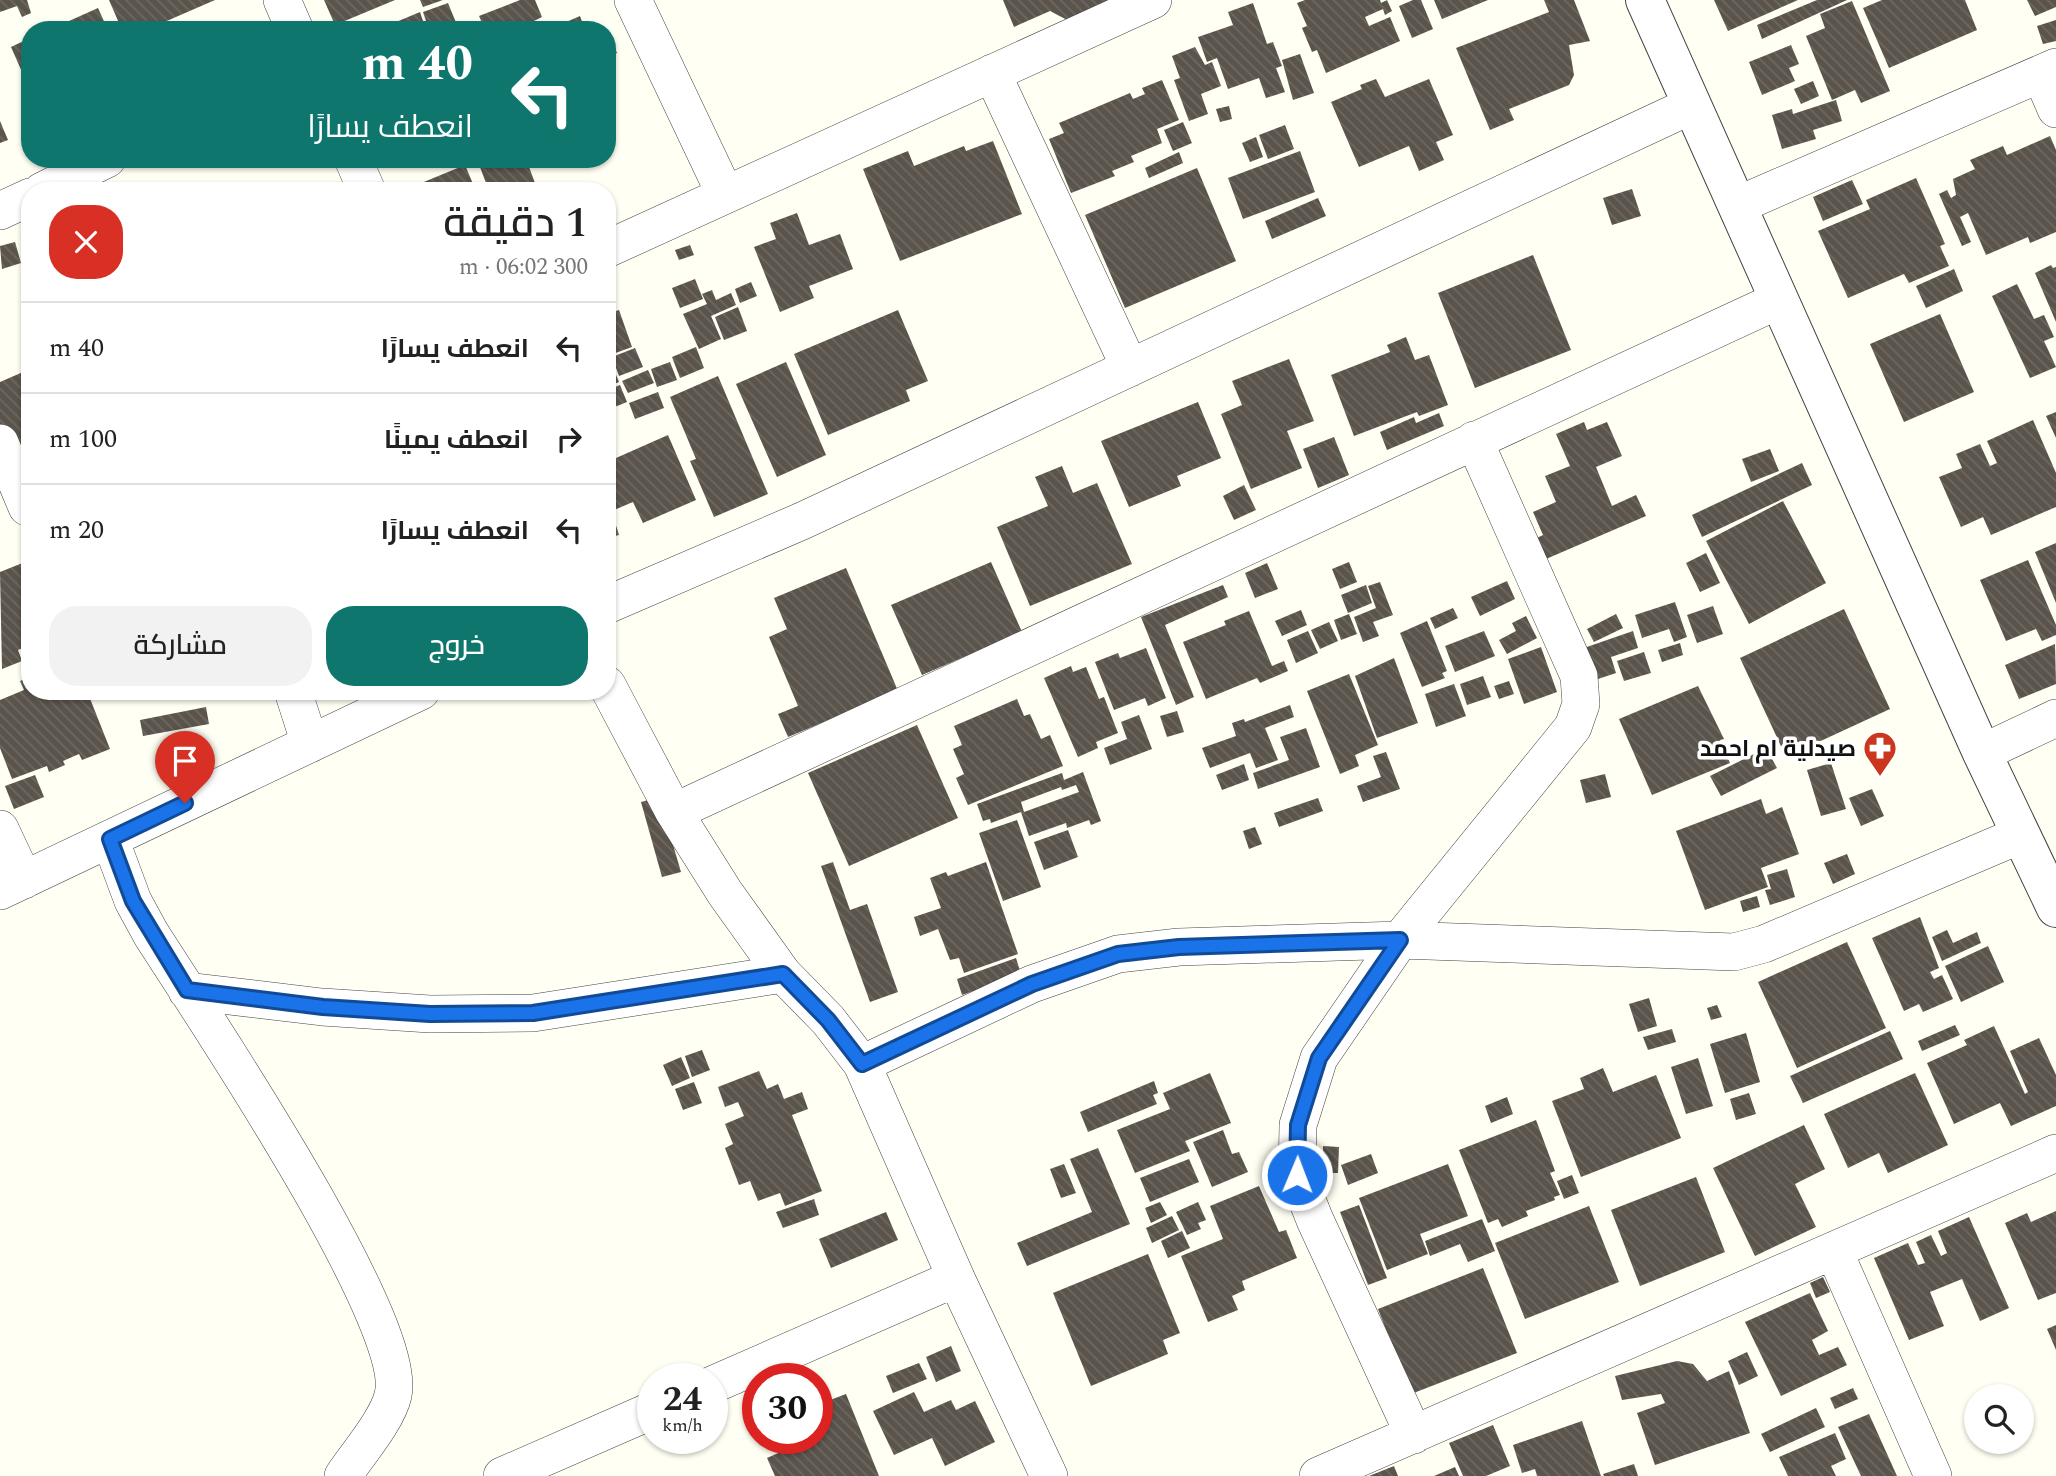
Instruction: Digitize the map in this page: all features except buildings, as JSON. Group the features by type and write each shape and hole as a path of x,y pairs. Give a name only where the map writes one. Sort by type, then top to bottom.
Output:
{"street":[{"path":"282,0 291,21"},
{"path":"633,0 725,194"},
{"path":"616,245 1153,0"},
{"path":"1645,0 1690,106 1738,205 1982,753 2056,908"},
{"path":"1738,205 2048,71 2056,109"},
{"path":"992,73 1130,368"},
{"path":"616,601 802,521 1690,106"},
{"path":"60,182 89,168"},
{"path":"0,211 21,201"},
{"path":"674,812 1779,300"},
{"path":"1415,1435 1315,1220 1297,1175 1298,1125 1319,1058 1400,940 1573,727 1581,704 1579,676 1474,440"},
{"path":"0,443 19,511"},
{"path":"296,700 310,744"},
{"path":"0,829 12,885 402,700"},
{"path":"615,700 674,812 725,893 783,974 828,1020 862,1064 956,1278 1049,1476"},
{"path":"1982,753 2056,718"},
{"path":"862,1064 1032,984 1118,954 1179,947 1400,940 1734,952 1764,944 2020,835"},
{"path":"110,839 133,901 287,1148 383,1332 394,1373 393,1395 343,1476"},
{"path":"187,990 323,1007 430,1014 533,1013 783,974"},
{"path":"1318,1476 2056,1153"},
{"path":"1834,1251 1933,1476"},
{"path":"728,1378 956,1278"},
{"path":"502,1476 637,1417"}],"place":[{"name":"صيدلية ام احمد","path":"1880,778"}],"route":[{"path":"185,803 110,839 133,901 187,990 323,1007 430,1014 533,1013 783,974 828,1020 862,1064 1032,984 1118,954 1179,947 1400,940 1319,1058 1298,1125 1297,1175"}]}
